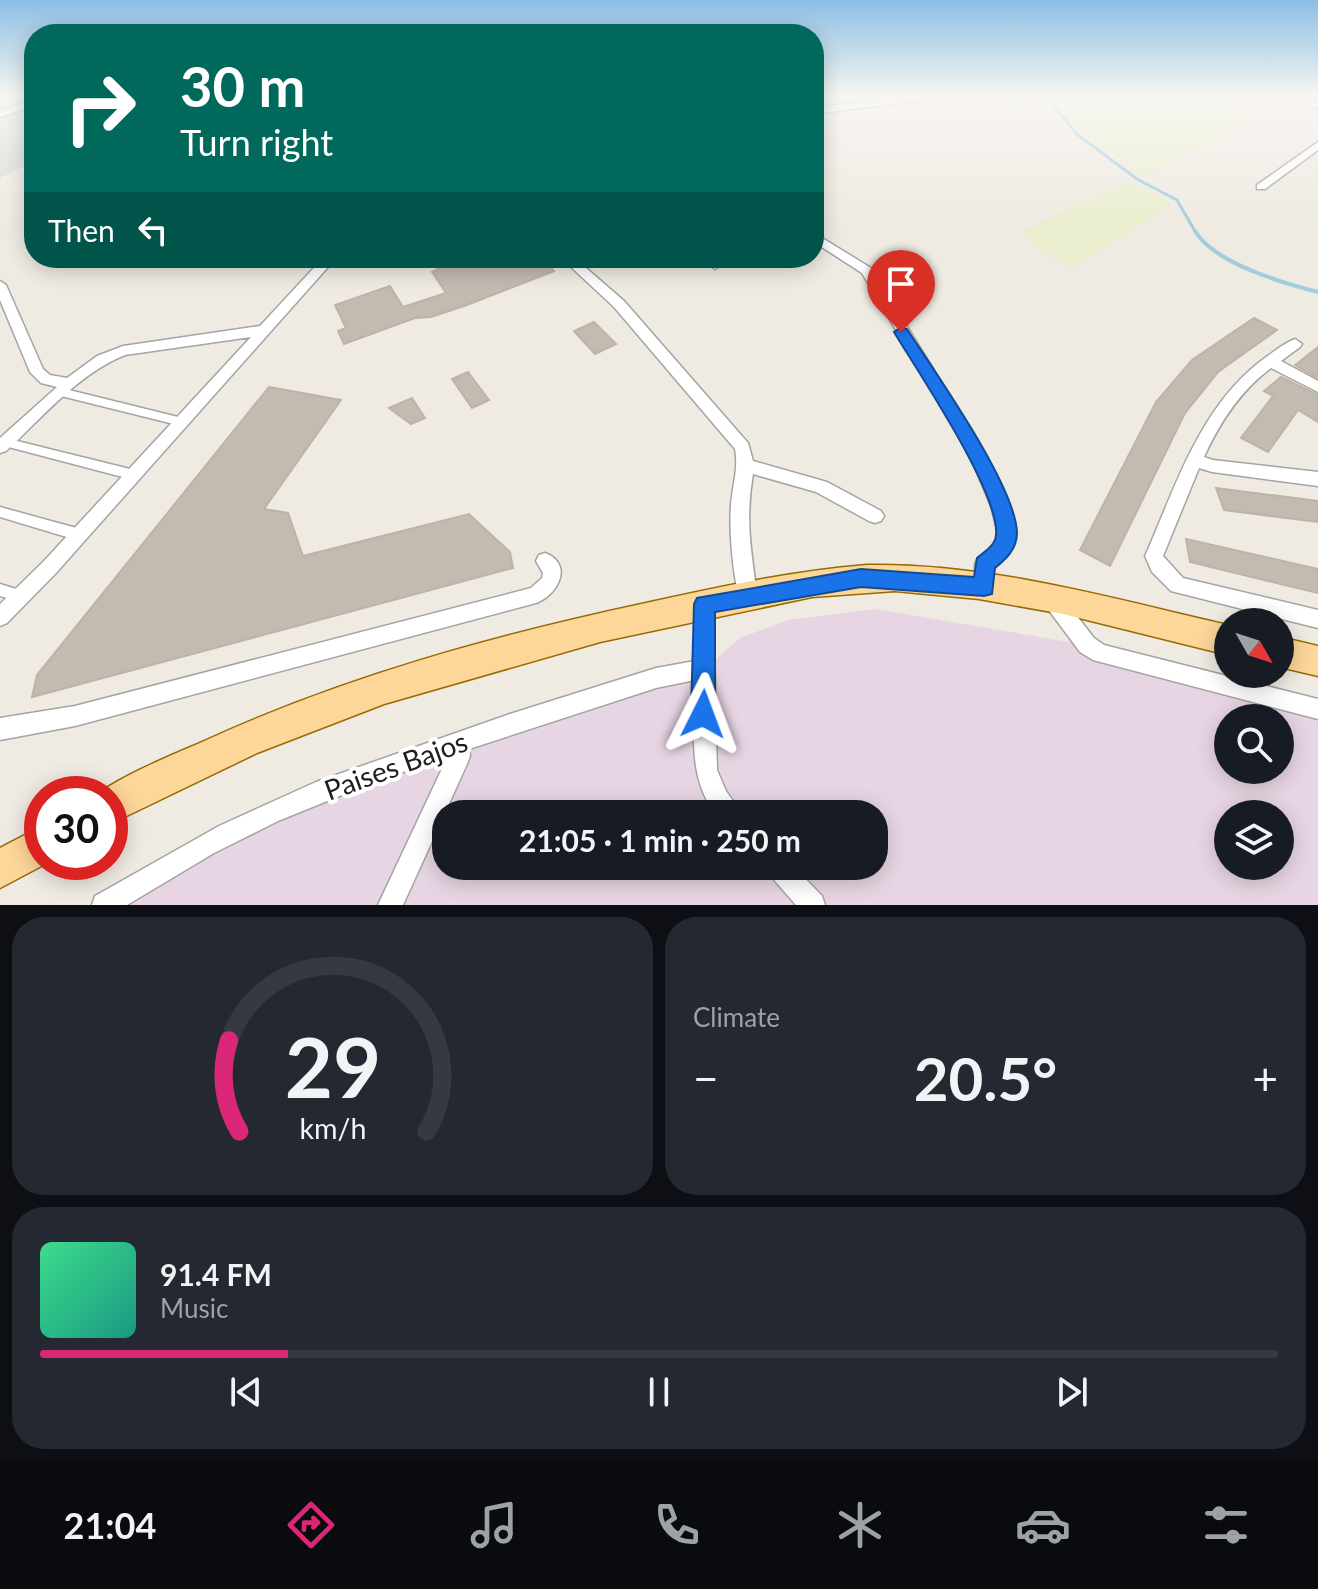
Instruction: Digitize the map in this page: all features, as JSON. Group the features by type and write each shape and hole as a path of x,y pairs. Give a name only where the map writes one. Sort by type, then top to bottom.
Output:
{"main road":[{"path":"128,796 269,728 382,686 592,628 748,595 861,578 984,587 1052,599 1214,637"},
{"path":"1294,655 1318,661"},
{"path":"0,869 24,855"}],"street":[{"path":"1261,187 1318,145"},
{"path":"824,243 867,271 975,450 1000,506 1007,533 1002,550 984,564 984,587"},
{"path":"0,617 80,535 321,268"},
{"path":"578,268 619,304 679,370 742,447 748,466 741,485 738,513 748,595"},
{"path":"0,285 37,372 46,379 65,388 182,422"},
{"path":"3,444 102,359 123,351 266,330"},
{"path":"1295,344 1242,384 1196,460 1154,556 1158,566 1178,585 1318,619"},
{"path":"1271,362 1318,387"},
{"path":"3,444 134,475"},
{"path":"1196,460 1212,466 1318,479"},
{"path":"748,466 821,487 875,516"},
{"path":"0,512 80,535"},
{"path":"0,729 75,716 536,595 551,582 552,571 545,561"},
{"path":"0,590 21,596"},
{"path":"1052,599 1087,645 1100,653 1318,709"},
{"path":"704,604 706,770 711,787 721,800"},
{"name":"Paises Bajos","path":"104,905 192,851 269,813 457,744 656,678 706,668"},
{"path":"390,905 459,756 457,744"},
{"path":"790,880 813,905"}],"shaded area":[{"path":"0,138 24,138 24,166 0,178"},
{"path":"875,609 1087,645 1214,680 1214,688 1242,688 1318,709 1318,905 104,905 269,813 706,668 740,638 788,620"}],"green space":[{"path":"1090,138 1213,138 1146,179"},
{"path":"1128,182 1172,204 1071,269 1038,249 1022,231"}],"building":[{"path":"440,268 551,268 554,271 467,305 431,317 415,318 344,344 338,331 346,328 335,305 390,286 403,307 446,293 432,272"},
{"path":"1254,318 1277,330 1218,372 1185,413 1110,566 1080,550 1156,402 1192,360"},
{"path":"594,322 616,344 595,354 574,331"},
{"path":"1318,347 1318,378 1295,365"},
{"path":"468,372 489,400 472,408 452,379"},
{"path":"1281,377 1318,395 1318,422 1298,410 1268,452 1241,438 1273,396 1264,391"},
{"path":"269,387 341,400 264,509 288,513 303,556 469,514 510,552 513,568 32,697 37,675"},
{"path":"412,398 425,418 411,424 389,408"},
{"path":"1216,488 1318,501 1318,522 1224,510"},
{"path":"1186,539 1318,569 1318,593 1190,562"}],"waterway":[{"path":"1082,138 1137,179 1177,200 1196,233"},
{"path":"1195,231 1205,243 1233,262 1318,292"}],"route":[{"path":"703,714 706,668 704,604 861,578 899,578 984,587 984,564 1002,550 1007,533 1000,506 975,450 901,332"}]}
